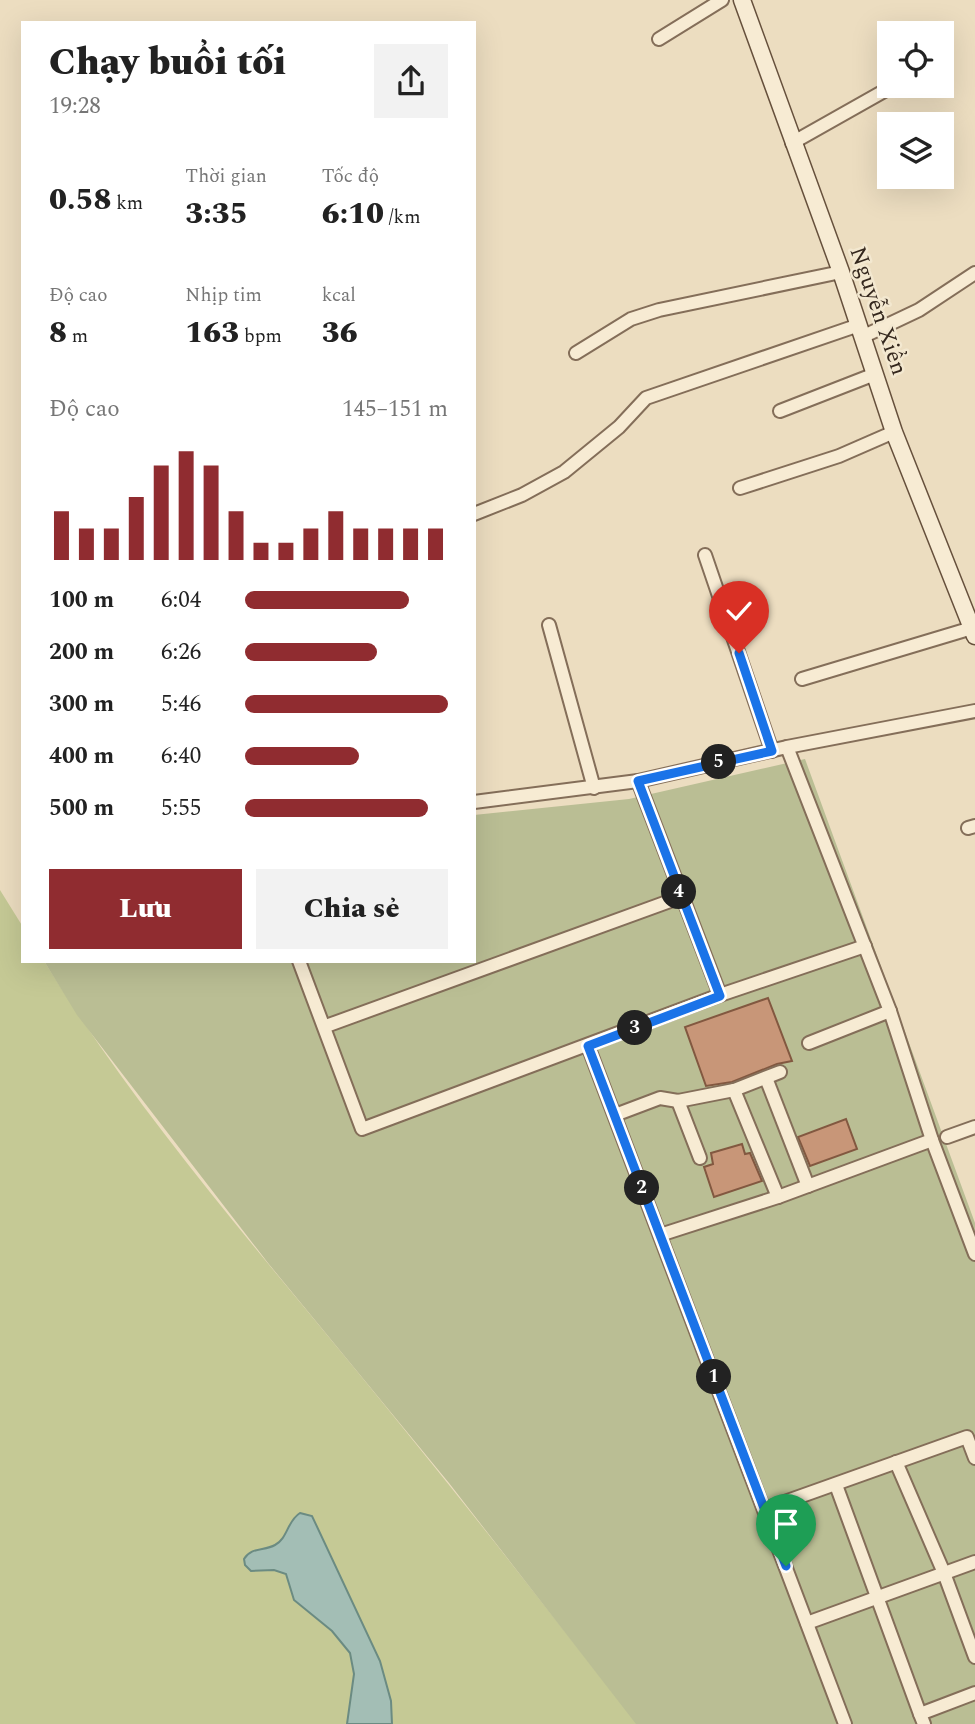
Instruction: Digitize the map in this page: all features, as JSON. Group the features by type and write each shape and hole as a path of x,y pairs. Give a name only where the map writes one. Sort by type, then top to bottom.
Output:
{"main road":[{"name":"Nguyễn Xiển","path":"742,0 841,272 894,432 974,632"}],"street":[{"path":"659,39 722,0"},
{"path":"792,143 877,95"},
{"path":"576,353 623,323 659,310 841,272"},
{"path":"476,513 522,495 564,471 619,427 646,398 919,310 975,272"},
{"path":"780,411 875,374"},
{"path":"740,488 839,456 894,432"},
{"path":"705,555 772,751"},
{"path":"549,625 594,788"},
{"path":"802,679 974,632"},
{"path":"476,802 638,781 787,747 975,711"},
{"path":"787,747 890,1011 932,1140 975,1254"},
{"path":"638,781 720,996"},
{"path":"326,1026 681,897"},
{"path":"300,963 326,1026 362,1129 522,1068 865,946"},
{"path":"809,1044 890,1011"},
{"path":"588,1046 845,1724"},
{"path":"615,1115 660,1098 678,1101 734,1090 780,1072"},
{"path":"766,1077 808,1186"},
{"path":"734,1090 778,1197"},
{"path":"678,1101 700,1158"},
{"path":"947,1137 973,1128"},
{"path":"660,1235 778,1197 932,1140"},
{"path":"765,1509 967,1437 975,1458"},
{"path":"896,1462 944,1573 975,1657"},
{"path":"836,1485 922,1719 975,1693"},
{"path":"807,1623 975,1562"}],"green space":[{"path":"805,759 975,1223 975,1724 636,1724 449,1483 268,1263 77,1015 45,963 476,963 476,815 629,799"},
{"path":"0,890 21,924 21,963 45,963 114,1066 190,1167 423,1453 637,1724 0,1724"}],"water":[{"path":"300,1513 312,1516 380,1661 391,1701 392,1724 347,1724 354,1674 350,1653 332,1631 294,1600 286,1574 274,1570 251,1571 245,1565 244,1559 247,1555 279,1542 292,1520"}],"building":[{"path":"768,998 792,1061 777,1064 732,1082 706,1086 685,1027"},
{"path":"846,1119 857,1149 810,1166 798,1137"},
{"path":"742,1144 745,1154 750,1153 762,1181 714,1197 704,1167 713,1164 711,1153"}],"route":[{"path":"739,653 772,751 638,781 720,996 588,1046 786,1566"}]}
